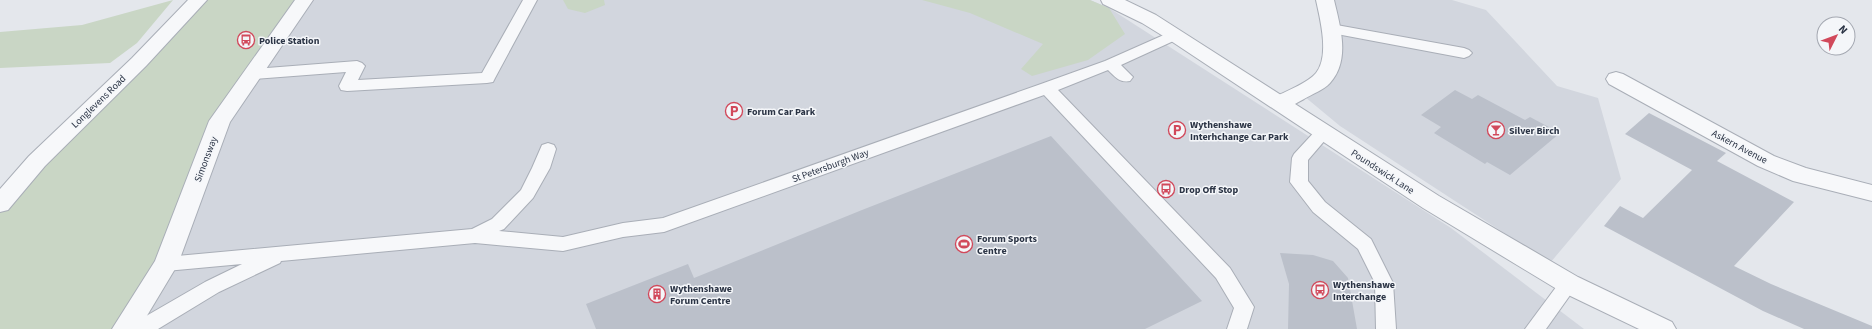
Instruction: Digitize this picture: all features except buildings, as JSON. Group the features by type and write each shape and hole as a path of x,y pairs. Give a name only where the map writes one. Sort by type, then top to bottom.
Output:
{"street":[{"name":"Longlevens Road","path":"0,204 36,161 138,62 198,0"},
{"name":"Simonsway","path":"126,329 166,264 220,121 304,0"},
{"name":"Poundswick Lane","path":"1110,0 1149,19 1175,35 1431,202 1569,284 1663,329"},
{"path":"1280,103 1322,79 1333,57 1331,29 1325,0"},
{"name":"Askern Avenue","path":"1616,79 1766,161 1801,175 1872,193"}],"lane":[{"path":"253,74 357,66 347,86 487,78 530,0"},
{"path":"1331,29 1464,53"},
{"name":"St Petersburgh Way","path":"474,236 563,244 623,230 664,225 1047,88 1110,64 1175,35"},
{"path":"1110,64 1125,77"},
{"path":"1047,88 1223,273 1244,307 1237,329"},
{"path":"1324,132 1300,158 1299,182 1319,207 1365,244 1384,283 1386,329"},
{"path":"166,264 474,236 498,224 527,194 541,168 548,149"},
{"path":"141,329 212,287 282,253"},
{"path":"1535,329 1569,284"}],"shaded area":[{"path":"304,0 1090,0 1109,8 1451,228 1584,329 125,329 220,121"},
{"path":"1324,0 1452,0 1486,10 1557,86 1598,98 1621,179 1550,263 1340,126 1299,92 1333,57"}],"green space":[{"path":"173,0 137,43 110,63 0,68 0,32 82,25"},
{"path":"198,0 304,0 220,121 125,329 0,329 0,204"},
{"path":"563,0 604,0 605,5 585,13 568,9"},
{"path":"922,0 1090,0 1109,8 1125,34 1088,60 1032,76 1021,69 1043,44 970,13"}],"place":[{"name":"Police Station","path":"246,40"},
{"name":"Forum Car Park","path":"734,111"},
{"name":"Wythenshawe Interhchange Car Park","path":"1177,130"},
{"name":"Silver Birch","path":"1496,130"},
{"name":"Drop Off Stop","path":"1166,189"},
{"name":"Forum Sports Centre","path":"964,244"},
{"name":"Wythenshawe Interchange","path":"1320,290"},
{"name":"Wythenshawe Forum Centre","path":"657,294"}]}
